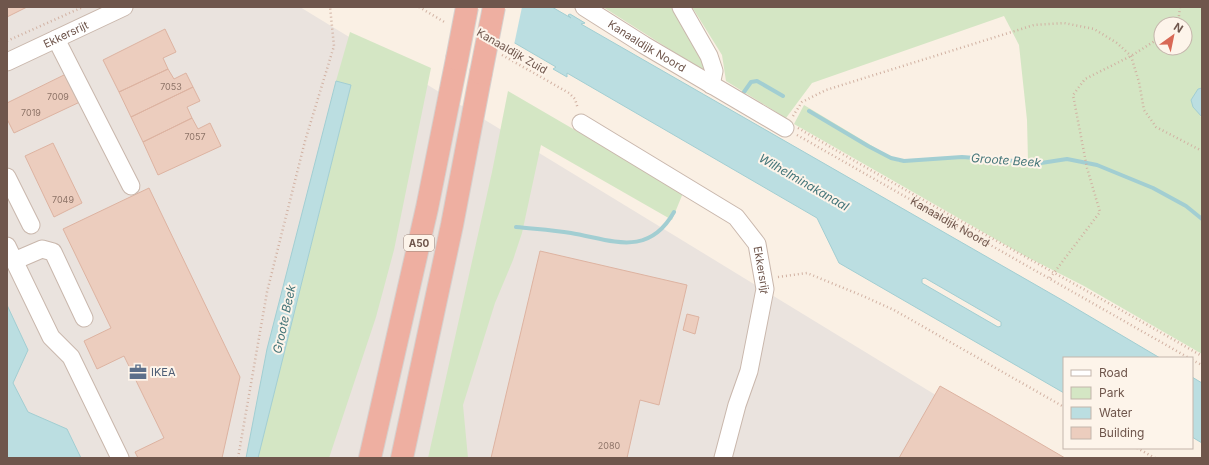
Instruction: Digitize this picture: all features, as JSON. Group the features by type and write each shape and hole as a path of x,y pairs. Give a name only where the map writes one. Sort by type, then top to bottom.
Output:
{"highway":[{"name":"A50","path":"370,458 427,208 467,7"},
{"name":"A50","path":"402,458 452,225 494,7"},
{"name":"A50","path":"362,458 378,427"}],"street":[{"name":"Ekkersrijt","path":"7,62 124,7"},
{"name":"Kanaaldijk Noord","path":"584,7 711,85 790,124"},
{"path":"681,7 709,56 714,71 711,85"},
{"path":"56,39 130,186"},
{"name":"Ekkersrijt","path":"581,123 736,217 757,244 765,289 749,371 737,405 723,458"},
{"path":"7,176 30,226"},
{"path":"84,318 53,252 42,249 11,254 51,337 71,357 120,458"}],"path":[{"name":"Ekkersrijt","path":"7,41 83,7"},
{"path":"238,458 267,292 305,142 334,46 330,7"},
{"path":"419,7 453,26"},
{"path":"1202,151 1156,127 1144,110 1132,56 1117,43 1094,29 1064,23 1034,25 821,92 802,102 790,124 938,209 1054,272 1202,356"},
{"path":"1050,278 1100,212 1088,168 1074,95 1085,79 1132,56 1153,42"},
{"name":"Kanaaldijk Zuid","path":"500,54 569,93 575,99 581,123"},
{"name":"Kanaaldijk Noord","path":"790,124 1050,278 1187,357"},
{"path":"763,278 807,273 856,293 894,310 1063,406"},
{"path":"1193,361 1202,366"},
{"path":"1139,449 1155,458"}],"shaded area":[{"path":"7,7 300,7 1039,458 7,458"}],"green space":[{"path":"603,7 675,7 695,37 707,73"},
{"path":"692,7 1202,7 1202,88 1198,89 1200,116 1202,117 1202,354 1084,286 1025,256 794,124 804,105 899,162 936,157 986,157 1028,161 1027,120 1019,45 1004,16 812,83 786,118 726,81 722,55"},
{"path":"350,32 431,68 394,250 376,317 329,458 258,458 351,85 336,81"},
{"path":"508,91 683,193 672,220 541,145 522,233 513,260 495,303 463,405 468,458 428,458 492,172"}],"water":[{"name":"Wilhelminakanaal","path":"453,7 552,7 571,18 568,15 570,14 585,23 581,24 1062,300 1158,357 1063,357 1063,392 839,263 817,218 567,73 567,77 553,69 556,67","holes":["925,278 1001,322 1001,326 998,327 922,283 922,279"]},
{"path":"336,81 351,85 258,458 246,458 267,349"},
{"path":"1202,88 1202,117 1193,107 1191,100 1198,89"},
{"path":"7,305 28,350 13,383 28,412 67,429 81,458 7,458"},
{"path":"1193,378 1202,383 1202,443 1193,438"}],"pier":[{"path":"451,7 522,7 514,45 452,9"}],"building":[{"path":"7,7 27,7 7,17"},
{"path":"165,29 176,52 163,58 168,69 119,92 103,60"},
{"path":"168,69 174,79 186,73 193,87 131,117 119,92"},
{"path":"68,73 82,101 14,133 7,119 7,103"},
{"path":"193,87 200,101 187,107 192,118 143,142 131,117"},
{"path":"192,118 198,129 210,123 221,146 158,175 143,142"},
{"path":"53,143 82,203 54,217 25,156"},
{"path":"149,188 240,377 222,458 138,458 135,452 164,438 124,356 97,369 84,341 111,328 63,229"},
{"path":"540,251 687,285 659,405 640,400 627,458 491,458"},
{"path":"687,314 699,317 695,334 683,330"},
{"path":"940,386 993,416 1065,458 899,458"}],"waterway":[{"name":"Groote Beek","path":"744,92 751,82 757,81 783,96"},
{"name":"Groote Beek","path":"809,111 868,146 891,158 904,161 962,157 1041,163 1067,159 1097,165 1153,188 1186,206 1202,219"},
{"name":"Groote Beek","path":"516,227 564,232 615,242 641,241 653,236 664,226 674,212"}],"place":[{"name":"IKEA","path":"138,372"}]}
